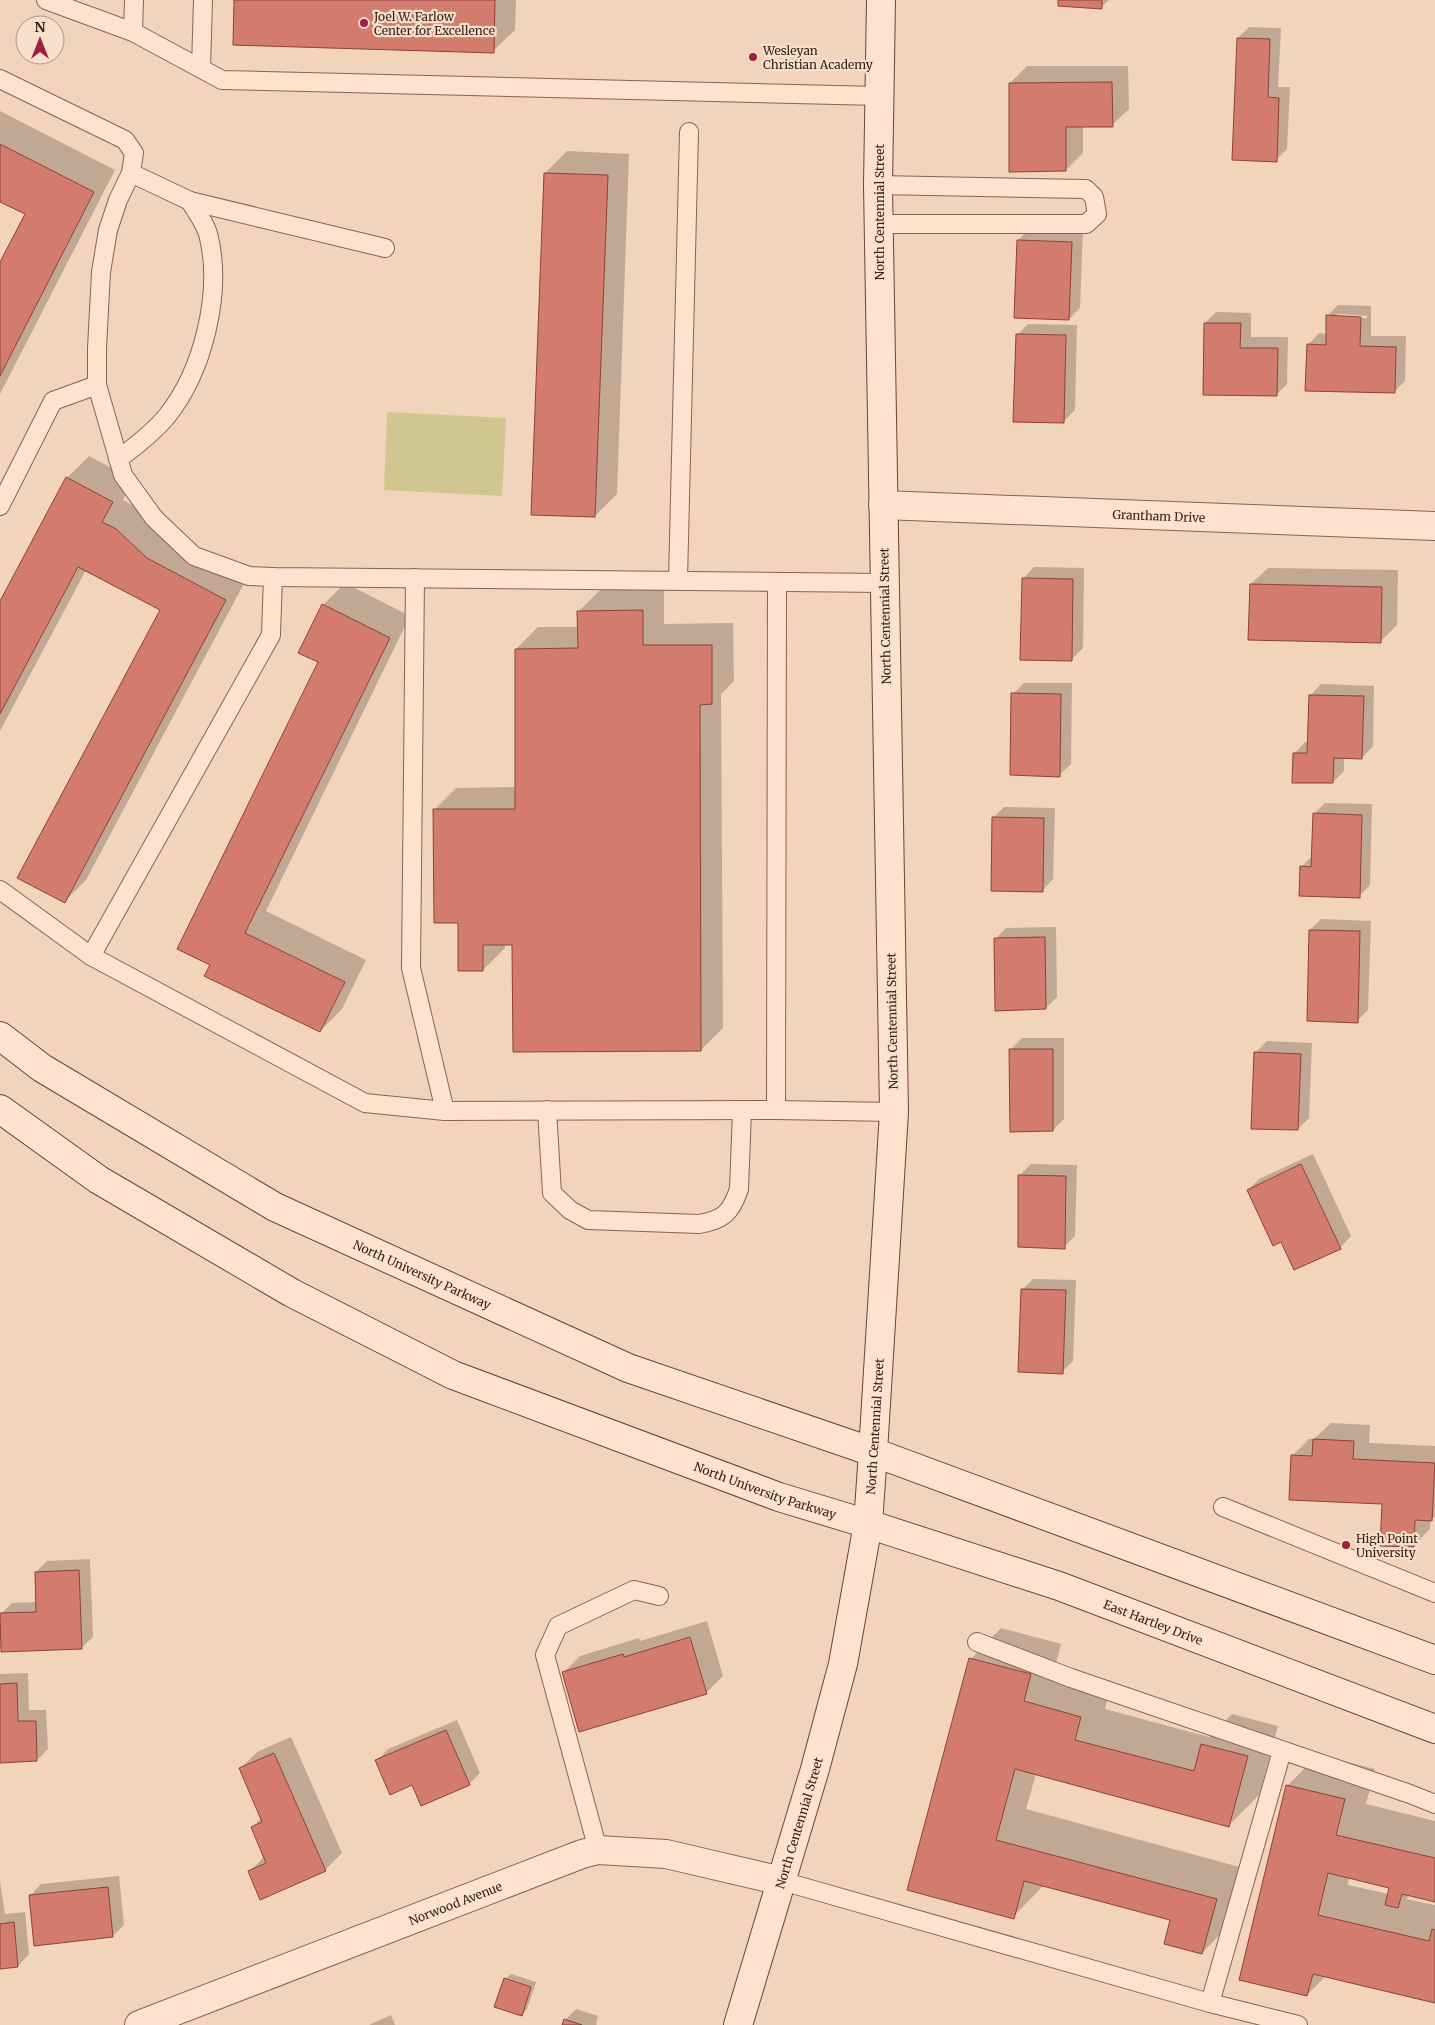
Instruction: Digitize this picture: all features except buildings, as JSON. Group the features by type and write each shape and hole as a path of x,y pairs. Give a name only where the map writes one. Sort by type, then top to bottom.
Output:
{"main road":[{"name":"North Centennial Street","path":"738,2025 815,1769 843,1664 868,1524 874,1452 894,1112 878,185 881,0"},
{"name":"Grantham Drive","path":"883,505 1435,526"},
{"name":"North University Parkway","path":"0,1036 42,1068 275,1207 628,1368 874,1452"},
{"name":"North University Parkway","path":"0,1109 108,1185 292,1293 452,1375 779,1497 868,1524"},
{"path":"874,1452 1435,1660"},
{"name":"East Hartley Drive","path":"868,1524 1059,1586 1435,1729"},
{"name":"Norwood Avenue","path":"139,2025 582,1854 598,1850 666,1854 782,1881"}],"lane":[{"path":"46,0 133,32 222,80 879,96"},
{"path":"133,32 134,0"},
{"path":"201,68 203,0"},
{"path":"0,79 125,140 134,152 131,173 118,200 108,230 102,272 97,348 97,385 123,475 154,518 194,556 249,576 273,577 884,583"},
{"path":"678,580 689,132"},
{"path":"131,173 190,201 385,248"},
{"path":"878,185 1086,189 1094,197 1097,214 1086,224 879,224"},
{"path":"118,459 142,442 167,416 183,393 207,329 214,287 213,261 209,236 190,201"},
{"path":"0,506 54,401 97,385"},
{"path":"91,956 271,636 273,577"},
{"path":"415,578 410,968 445,1111"},
{"path":"776,1110 777,582"},
{"path":"0,890 91,956 365,1104 445,1111 776,1110 894,1112"},
{"path":"547,1110 552,1193 570,1210 588,1220 699,1224 715,1221 728,1213 736,1200 739,1189 742,1110"},
{"path":"1223,1507 1435,1593"},
{"path":"598,1850 545,1655 558,1626 634,1590 660,1596"},
{"path":"977,1642 1071,1678 1435,1804"},
{"path":"1210,2003 1282,1751"},
{"path":"782,1881 1210,2003 1298,2025"}],"shaded area":[{"path":"387,412 506,418 502,496 384,490"}],"place":[{"name":"Joel W. Farlow Center for Excellence","path":"364,23"},
{"name":"Wesleyan Christian Academy","path":"753,57"},
{"name":"High Point University","path":"1346,1545"}]}
